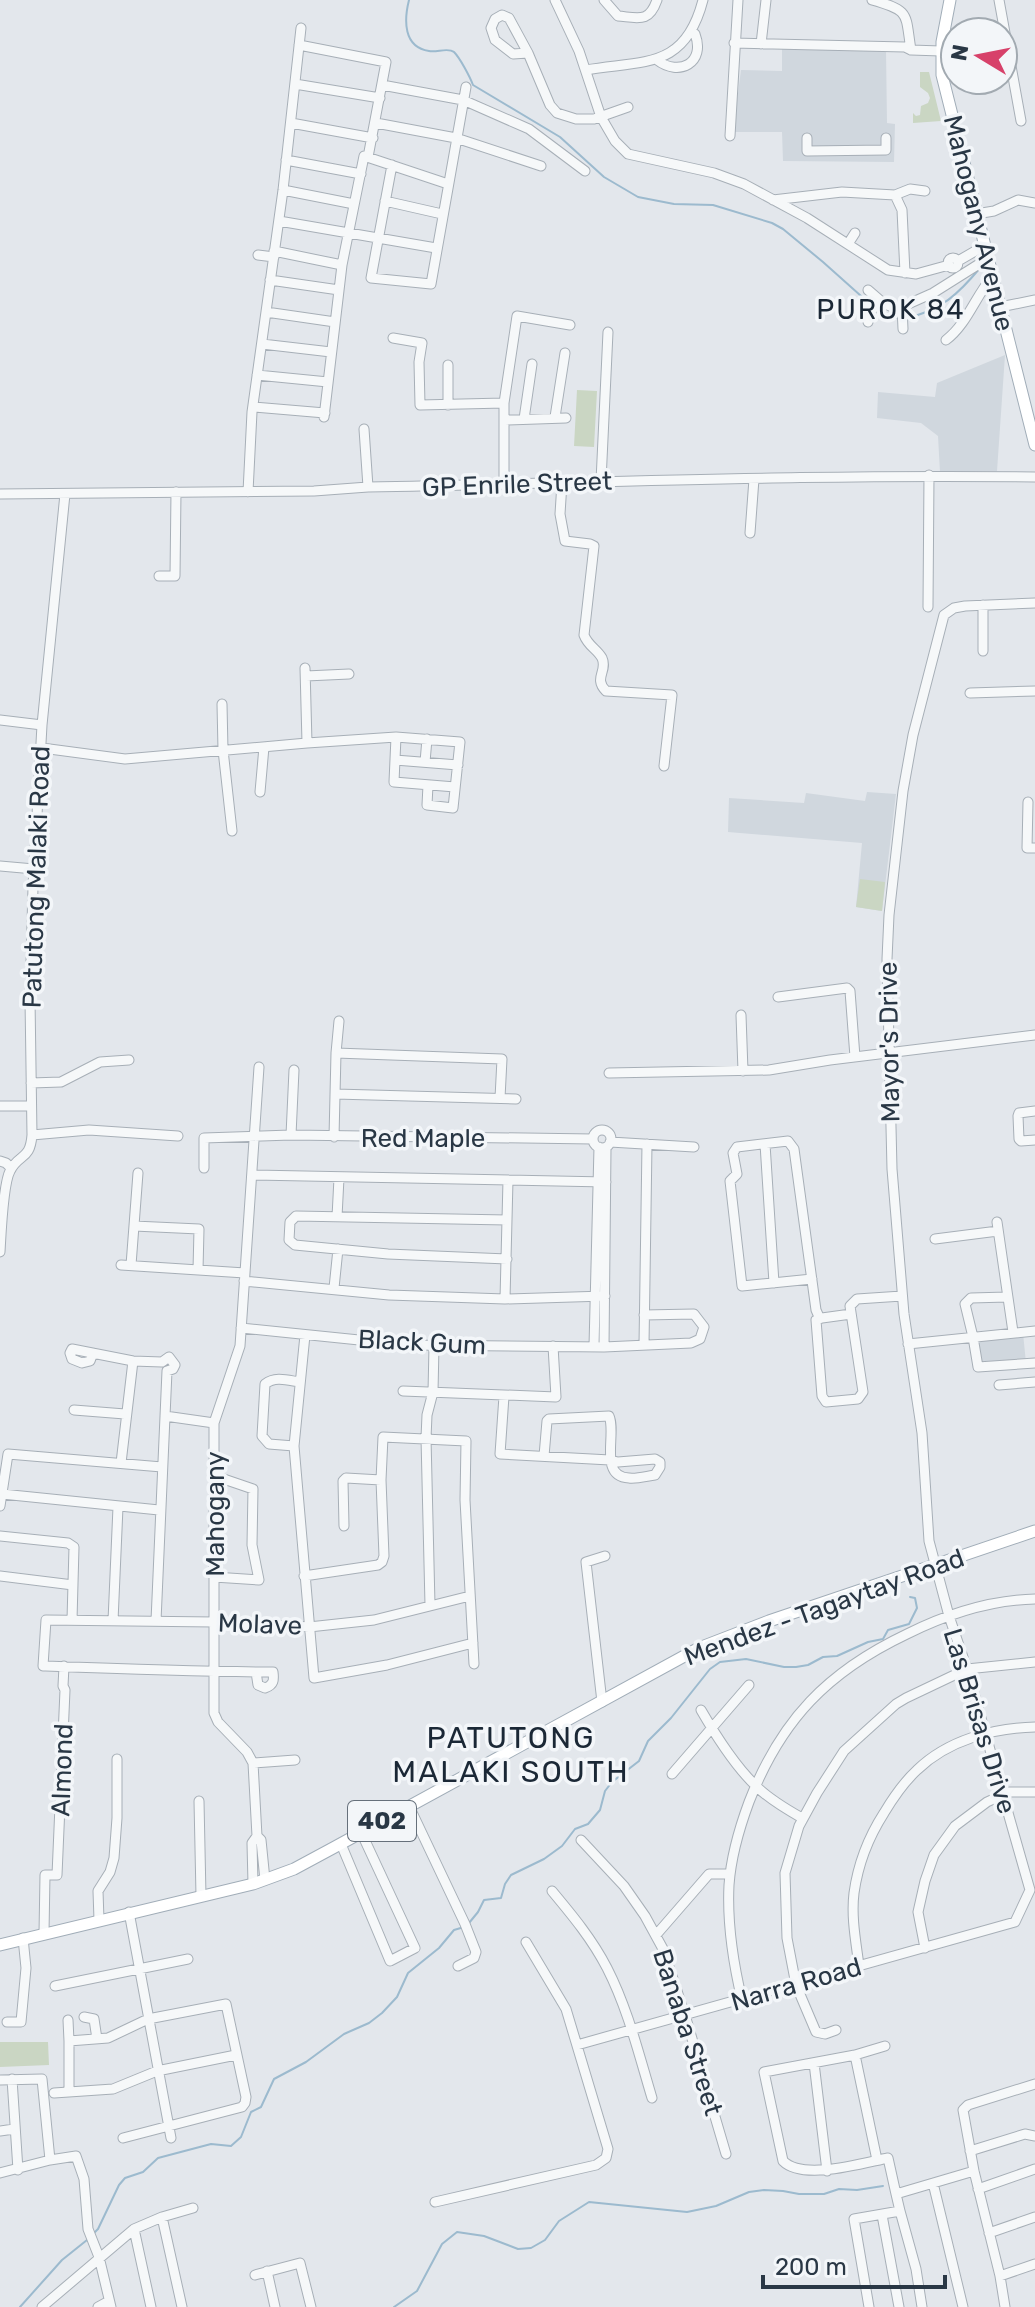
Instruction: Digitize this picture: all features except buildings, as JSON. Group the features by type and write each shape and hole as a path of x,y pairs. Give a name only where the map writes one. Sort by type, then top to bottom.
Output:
{"main road":[{"name":"Mahogany Avenue","path":"946,96 1035,445"},
{"name":"Mendez - Tagaytay Road","path":"0,1945 259,1882 294,1869 691,1652 728,1636 1035,1531"}],"street":[{"path":"555,0 576,41 601,117 615,141 628,154 714,173 744,184 807,218 882,267 905,273 923,273 953,263 984,246"},
{"path":"604,0 617,19 647,17 653,12 657,0"},
{"path":"586,70 645,63 675,50 691,32 703,0"},
{"path":"730,136 738,0"},
{"path":"761,44 766,0"},
{"path":"872,0 897,8 904,15 911,50"},
{"path":"528,53 513,54 489,38 495,19 502,15 509,18 528,53 550,105 557,113 576,119 601,117 628,107"},
{"path":"248,492 253,407 283,190 301,28"},
{"path":"657,60 671,68 690,67 698,49 695,34 691,32"},
{"path":"734,43 905,47 911,50 939,46"},
{"path":"299,45 386,62 368,157"},
{"path":"295,84 380,98"},
{"path":"382,85 463,100 529,129 585,171"},
{"path":"392,165 371,278 431,284 466,87"},
{"path":"1016,96 1021,121"},
{"path":"291,123 373,138"},
{"path":"376,123 456,138 541,166"},
{"path":"807,138 802,151 886,150 886,138"},
{"path":"253,407 324,415 342,265 364,156 448,184"},
{"path":"286,160 361,174"},
{"path":"773,200 842,192 895,195 910,189 925,191"},
{"path":"283,190 354,204"},
{"path":"895,195 902,210 905,273"},
{"path":"976,214 994,211 1018,200 1035,203"},
{"path":"385,201 442,214"},
{"path":"279,221 436,248"},
{"path":"848,244 855,233"},
{"path":"258,255 274,254 342,265"},
{"path":"876,306 897,309 902,318 933,293 987,259"},
{"path":"946,340 954,334 992,277"},
{"path":"270,280 339,290"},
{"path":"868,290 876,306"},
{"path":"1000,307 1035,300"},
{"path":"868,322 876,306"},
{"path":"266,312 335,322"},
{"path":"504,485 504,403 517,316 570,325"},
{"path":"601,481 608,332"},
{"path":"393,338 422,343 420,405 504,403"},
{"path":"262,344 331,352"},
{"path":"555,417 565,353"},
{"path":"524,419 532,364"},
{"path":"448,365 448,405"},
{"path":"257,375 328,382"},
{"path":"505,420 566,418"},
{"path":"364,429 368,487"},
{"path":"928,607 929,475"},
{"name":"GP Enrile Street","path":"0,494 314,491 819,476 1035,477"},
{"path":"750,533 754,479"},
{"path":"562,483 560,514 565,541 594,546 584,635 603,662 601,688 606,691 672,695 664,766"},
{"path":"159,576 175,576 176,492"},
{"name":"Patutong Malaki Road","path":"32,1135 30,999 34,869 42,725 65,494"},
{"name":"Mayor's Drive","path":"934,1565 929,1541 922,1433 902,1296 892,1169 888,1054 889,915 903,791 913,735 944,615 957,607 1035,603"},
{"path":"983,605 983,651"},
{"path":"307,743 306,672 349,674"},
{"path":"970,693 1035,691"},
{"path":"222,704 223,750 232,831"},
{"path":"0,720 42,725"},
{"path":"396,737 394,782 455,787"},
{"path":"42,748 125,759 396,737 460,742 453,808 427,805 428,785"},
{"path":"425,762 427,739"},
{"path":"260,792 264,747"},
{"path":"395,760 458,765"},
{"path":"1028,802 1027,848 1035,848"},
{"path":"0,866 34,869"},
{"path":"778,997 847,988 850,991 855,1057"},
{"path":"741,1015 743,1071"},
{"path":"334,1137 339,1021"},
{"path":"609,1073 769,1070 1035,1035"},
{"path":"336,1053 502,1059 500,1098"},
{"path":"31,1083 61,1082 100,1062 129,1060"},
{"name":"Mahogany","path":"253,1763 214,1713 214,1423 236,1361 241,1328 259,1067"},
{"path":"291,1135 294,1070"},
{"path":"335,1094 516,1099"},
{"path":"0,1106 31,1106"},
{"path":"1035,1111 1019,1113 1018,1116 1019,1139 1035,1140"},
{"path":"0,1252 8,1174 29,1152 32,1135 89,1130 178,1136"},
{"name":"Red Maple","path":"204,1168 204,1138 291,1135 694,1147"},
{"path":"812,1279 742,1286 730,1181 737,1174 733,1153 737,1147 788,1141 794,1149 812,1279 816,1310 820,1319"},
{"path":"599,1346 602,1144"},
{"path":"644,1345 647,1144"},
{"path":"765,1144 774,1283"},
{"path":"0,1161 11,1168"},
{"path":"138,1173 134,1226 126,1265 198,1270 389,1295 505,1299 601,1296"},
{"path":"252,1175 602,1182"},
{"path":"337,1217 339,1178"},
{"path":"505,1299 508,1180"},
{"path":"507,1220 296,1216 290,1222 289,1240 295,1245 388,1254 507,1259"},
{"path":"134,1226 199,1229 198,1270"},
{"path":"935,1239 998,1227 1013,1332"},
{"path":"334,1288 338,1249"},
{"path":"851,1314 816,1320 822,1396 826,1402 858,1399 863,1392 850,1306 857,1299 902,1296"},
{"path":"1007,1297 971,1298 965,1304 978,1367 1035,1363"},
{"name":"Black Gum","path":"241,1328 434,1346 599,1346 691,1343 700,1339 704,1327 694,1314 644,1315"},
{"path":"908,1344 1035,1331"},
{"path":"305,1335 294,1446 314,1678 387,1665 473,1643"},
{"path":"430,1605 426,1438 427,1415 433,1392 434,1346"},
{"path":"403,1391 556,1397 553,1346"},
{"path":"93,1353 165,1367 156,1621"},
{"path":"121,1463 133,1361"},
{"path":"294,1446 269,1444 262,1436 265,1384 276,1379 299,1382"},
{"path":"999,1385 1035,1382"},
{"path":"504,1396 500,1454 610,1460 618,1462 655,1459 660,1462 660,1467 655,1475 620,1476 610,1460 612,1423 609,1416 549,1419 544,1456"},
{"path":"74,1410 125,1414"},
{"path":"165,1416 214,1423"},
{"path":"304,1576 382,1562 383,1437 466,1441 465,1500 474,1664"},
{"path":"0,1506 8,1454 162,1467"},
{"path":"214,1577 259,1580 252,1545 253,1489 215,1476"},
{"path":"344,1526 343,1481 346,1478 381,1480"},
{"path":"2,1494 159,1510"},
{"path":"113,1621 118,1507"},
{"path":"0,1536 68,1543 74,1547 72,1620"},
{"path":"602,1702 586,1562 605,1556"},
{"name":"Las Brisas Drive","path":"934,1565 1030,1890 1015,1922"},
{"path":"0,1576 73,1585"},
{"name":"Molave","path":"66,1666 43,1666 46,1620 214,1622 309,1627 374,1620 470,1596"},
{"path":"742,2000 731,1942 730,1874 735,1846 755,1786 783,1734 801,1710 836,1676 889,1642 949,1616 996,1602 1035,1599"},
{"path":"836,2030 825,2034 816,2032 796,1985 787,1938 785,1873 802,1818 844,1751 906,1698 967,1669 1035,1662"},
{"path":"66,1666 256,1672"},
{"name":"Almond","path":"44,1933 45,1875 57,1875 65,1690 68,1687 66,1666"},
{"path":"672,1774 749,1685"},
{"path":"701,1710 755,1786 802,1818"},
{"path":"859,1966 854,1895 864,1851 893,1799 917,1770 940,1753 984,1733 1035,1727"},
{"path":"99,1920 98,1891 110,1872 114,1858 117,1759"},
{"path":"259,1882 252,1843 257,1836 253,1763 295,1760"},
{"path":"925,1948 918,1912 934,1855 955,1826 987,1802 1003,1795 1035,1792"},
{"path":"199,1801 201,1896"},
{"path":"409,1806 476,1952 474,1958 458,1966"},
{"path":"341,1844 390,1961 415,1948 361,1832"},
{"name":"Banaba Street","path":"581,1840 624,1886 663,1949 726,2154"},
{"path":"656,1935 709,1874 730,1874"},
{"path":"552,1891 590,1939 607,1968 631,2029 652,2098"},
{"path":"129,1912 171,2138"},
{"name":"Narra Road","path":"577,2045 1015,1922"},
{"path":"7,2022 21,2022 26,1968 23,1938"},
{"path":"435,2202 596,2165 606,2158 608,2149 566,2009 526,1942"},
{"path":"55,1986 188,1959"},
{"path":"69,2041 108,2038 148,2019 226,2004 246,2097 242,2107 123,2138"},
{"path":"84,2017 94,2019 97,2039"},
{"path":"68,2020 69,2092"},
{"path":"885,2046 855,2055 764,2072 783,2161 788,2166 827,2171 888,2158 916,2269 922,2307"},
{"path":"54,2093 113,2089 157,2071 236,2055"},
{"path":"855,2055 877,2160"},
{"path":"814,2063 827,2171"},
{"path":"12,2079 18,2170"},
{"path":"0,2080 42,2079 50,2160"},
{"path":"1005,2307 962,2114 968,2105 1035,2084"},
{"path":"0,2131 14,2129"},
{"path":"970,2151 1025,2134 1035,2136"},
{"path":"0,2173 76,2156 85,2149"},
{"path":"76,2156 84,2179 88,2229 99,2257 110,2304 98,2307"},
{"path":"978,2189 1035,2169"},
{"path":"896,2194 974,2171"},
{"path":"933,2183 963,2307"},
{"path":"42,2307 134,2229 193,2208"},
{"path":"869,2307 854,2219 900,2211"},
{"path":"882,2215 899,2307"},
{"path":"162,2217 182,2307"},
{"path":"989,2233 1035,2217"},
{"path":"134,2229 151,2307"},
{"path":"255,2275 300,2263 311,2307"},
{"path":"1000,2276 1035,2264"},
{"path":"267,2271 275,2307"}],"shaded area":[{"path":"782,49 886,50 887,123 895,124 894,162 783,161 782,132 733,132 741,70 782,71"},
{"path":"1005,355 997,471 940,472 938,436 921,423 877,418 878,392 935,397 937,383"},
{"path":"867,792 896,794 882,911 856,907 862,843 728,832 729,798 804,803 806,793 865,801"},
{"path":"1023,1333 1026,1363 980,1366 976,1338"}],"green space":[{"path":"920,72 929,72 941,121 913,123 913,113 920,115 921,106 928,103 930,98 920,87"},
{"path":"577,390 597,391 594,447 574,446"},
{"path":"860,879 885,882 882,911 856,907"},
{"path":"0,2042 48,2042 49,2065 0,2067"}],"waterway":[{"path":"409,0 406,24 414,44 429,51 454,52 473,85 560,137 604,177 638,197 674,204 713,205 772,223 823,262 870,304"},
{"path":"908,317 940,306 980,268"},
{"path":"878,311 898,318"},
{"path":"469,1923 484,1900 501,1898 511,1875 544,1859 562,1846 575,1829 588,1824 600,1810 605,1791 612,1782 639,1761 648,1741 671,1718 710,1669 720,1662 746,1659 796,1667 823,1657 837,1656 883,1639 888,1630 909,1624 917,1608 915,1598 910,1597"},
{"path":"94,2233 125,2178 143,2172 158,2158 211,2144 231,2146 241,2137 251,2112 261,2107 274,2079 382,2013 397,1997 408,1973 439,1948 454,1930 464,1927"},
{"path":"394,2307 417,2291 442,2244 457,2232 484,2236 518,2249 531,2248 545,2240 559,2221 589,2202 687,2212 764,2190 824,2194 839,2189 883,2186"},
{"path":"20,2307 62,2260 87,2240"}],"district":[{"name":"PUROK 84","path":"891,309"},
{"name":"PATUTONG MALAKI SOUTH","path":"511,1755"}]}
